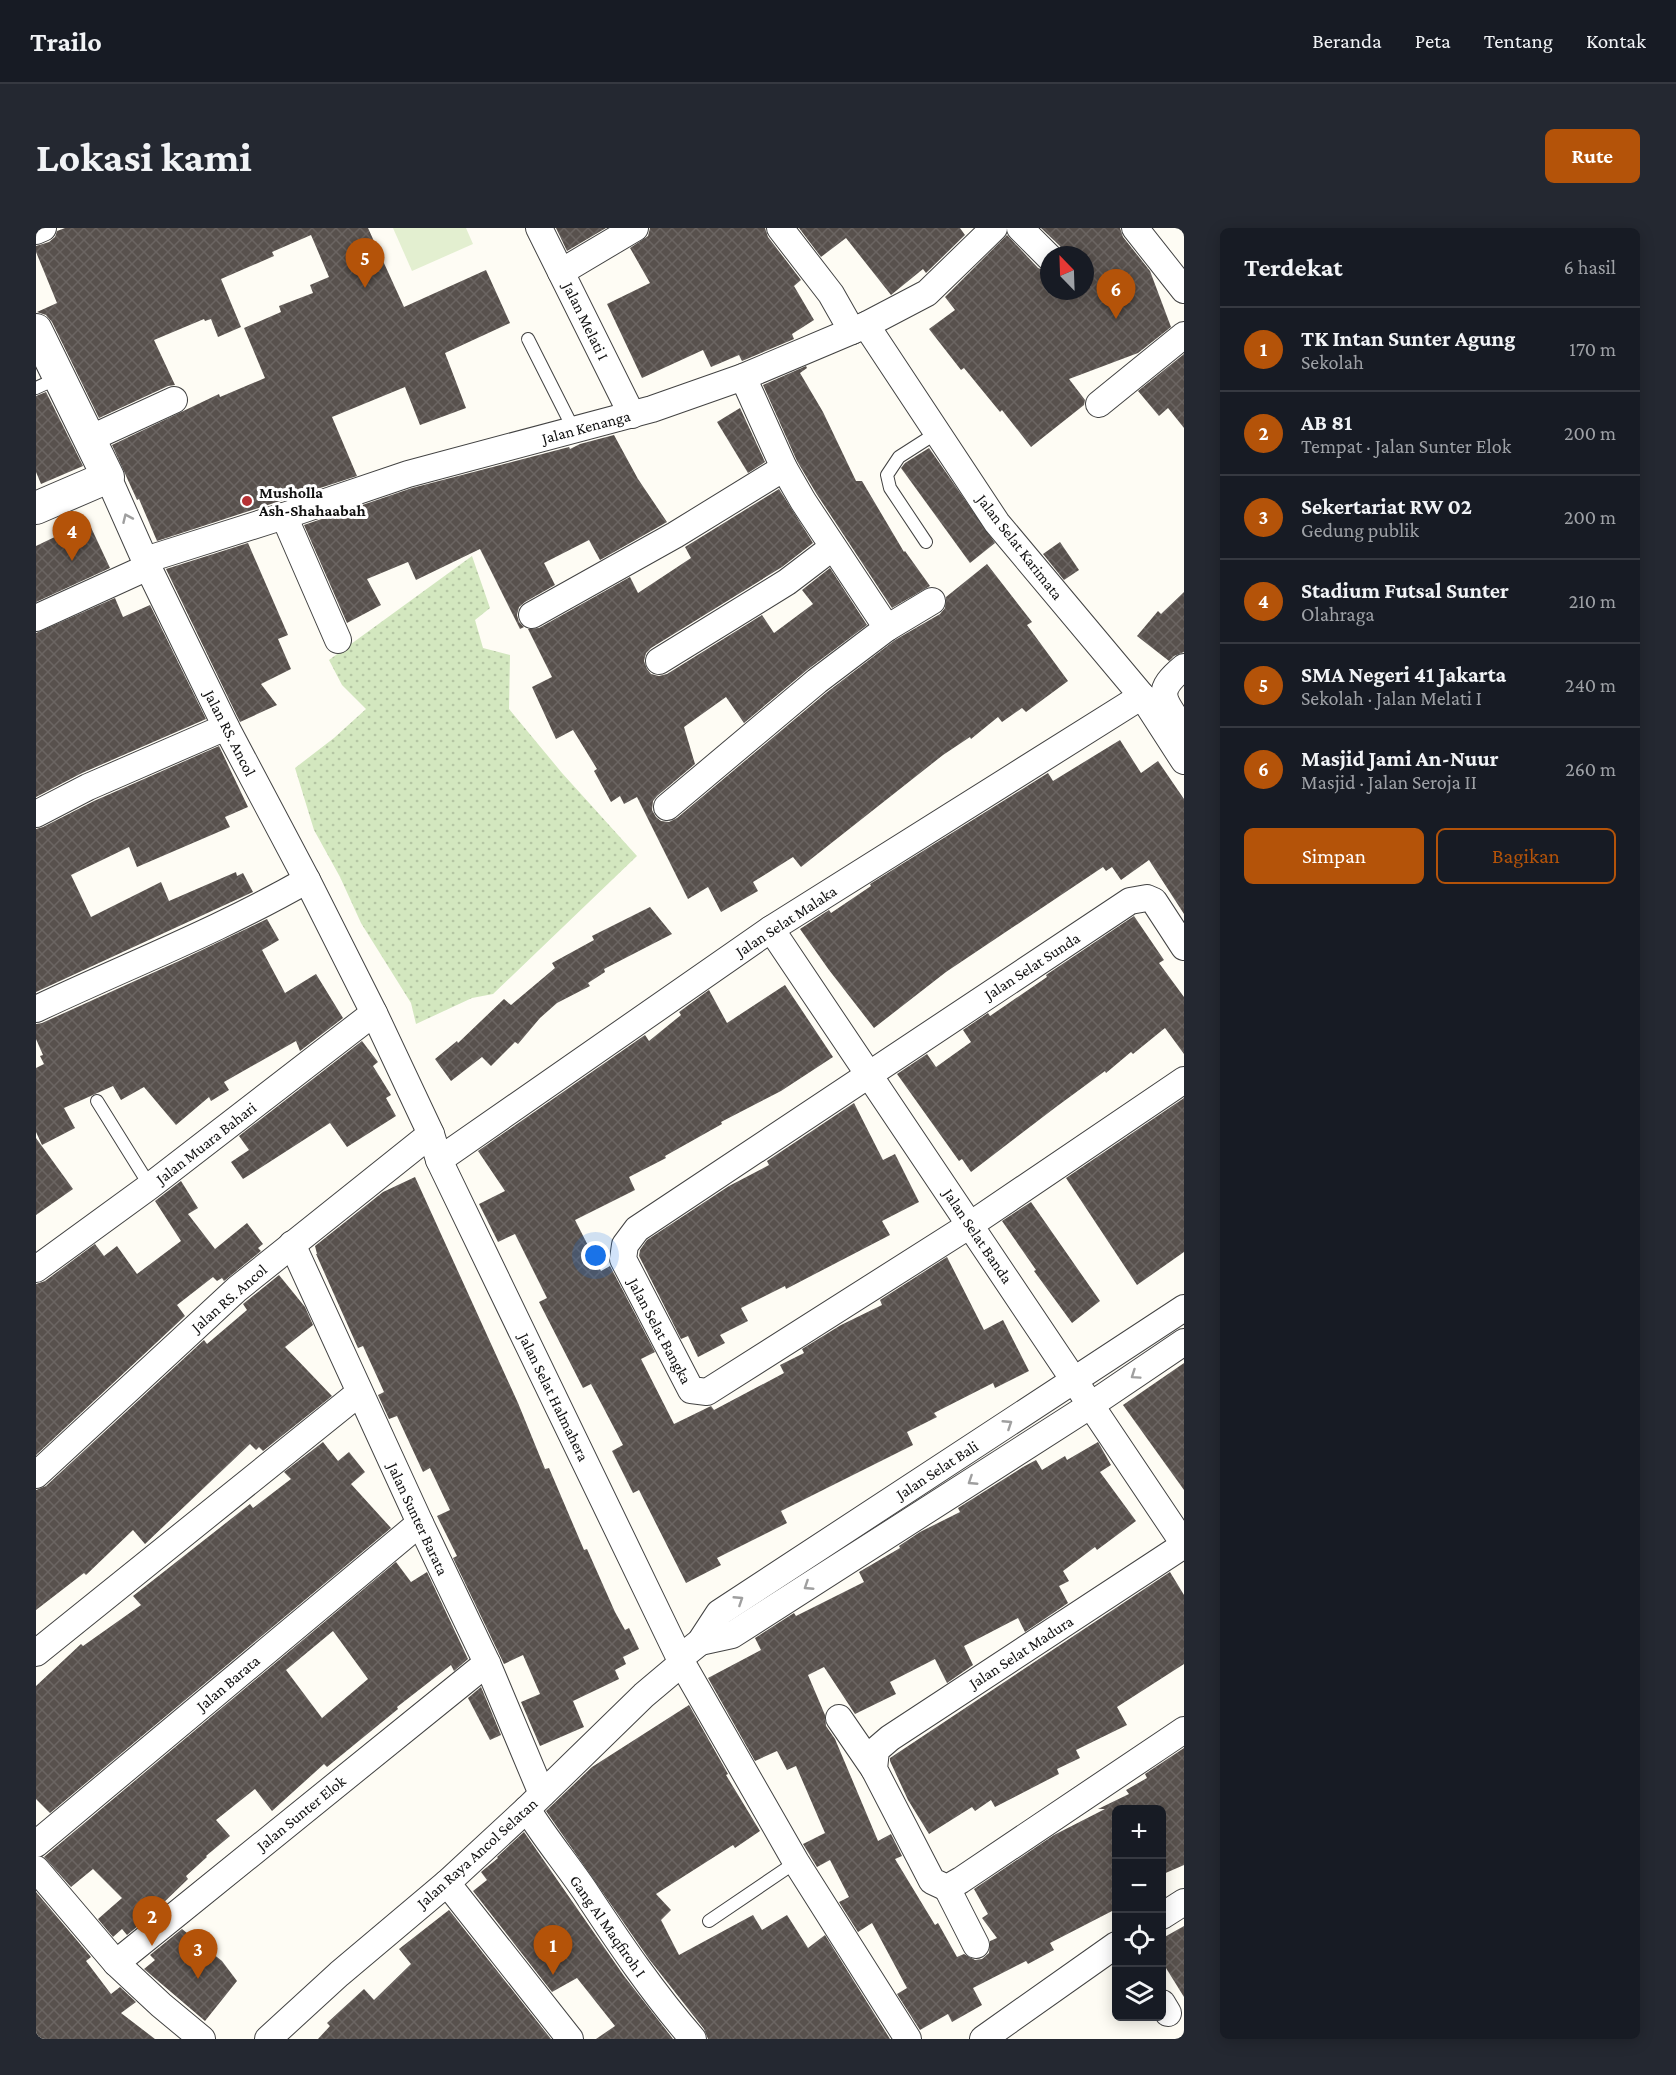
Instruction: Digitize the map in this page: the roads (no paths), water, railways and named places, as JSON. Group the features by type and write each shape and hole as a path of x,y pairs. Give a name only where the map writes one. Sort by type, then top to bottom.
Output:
{"street":[{"path":"36,231 43,228"},
{"name":"Jalan Melati I","path":"540,228 632,415"},
{"path":"561,272 635,228"},
{"name":"Jalan Selat Karimata","path":"780,228 938,432 1001,528 1142,696 1184,760"},
{"name":"Jalan Kenanga","path":"36,618 147,564 284,516 408,474 632,415 743,377 859,328 927,293 994,228"},
{"path":"1020,228 1040,248"},
{"path":"1135,228 1184,290"},
{"name":"Jalan RS. Ancol","path":"36,330 48,383 89,439 226,727 374,1013 435,1146 292,1244 237,1289 36,1475"},
{"path":"1099,404 1184,335"},
{"path":"743,377 784,468 887,628"},
{"path":"89,439 174,400"},
{"path":"532,615 675,535 784,468"},
{"path":"36,508 108,477"},
{"path":"284,516 338,640"},
{"path":"659,661 787,582 833,547"},
{"path":"667,807 817,681 887,628 932,601"},
{"path":"1184,667 1168,681 1164,689 1168,708 1184,730"},
{"name":"Jalan Selat Malaka","path":"435,1146 771,929 1142,696"},
{"path":"36,813 88,787 226,727"},
{"path":"36,1008 160,954 265,904 307,880"},
{"name":"Jalan Selat Sunda","path":"868,1074 1130,901 1147,898 1154,901 1184,946"},
{"name":"Jalan Selat Banda","path":"771,929 1184,1544"},
{"name":"Jalan Muara Bahari","path":"36,1269 150,1186 374,1013"},
{"name":"Jalan Selat Bangka","path":"868,1074 637,1229 625,1245 623,1259 691,1390 707,1392 970,1225"},
{"path":"970,1225 1184,1080"},
{"name":"Jalan Selat Halmahera","path":"435,1146 679,1656"},
{"name":"Jalan Sunter Barata","path":"292,1244 359,1393 487,1663 535,1802"},
{"name":"Jalan Selat Bali","path":"700,1642 719,1613 1184,1308"},
{"name":"Jalan Selat Bali","path":"679,1656 700,1642 732,1635 1091,1405 1184,1342"},
{"path":"36,1653 359,1393"},
{"name":"Jalan Barata","path":"36,1844 420,1523"},
{"name":"Jalan Selat Madura","path":"874,1769 876,1750 890,1738 1184,1544"},
{"path":"679,1656 796,1862 908,2039"},
{"name":"Jalan Raya Ancol Selatan","path":"268,2039 339,1974 447,1883 535,1802 644,1695 679,1656"},
{"name":"Jalan Sunter Elok","path":"116,1962 487,1663"},
{"path":"839,1718 874,1769 932,1881 947,1887 976,1945"},
{"path":"947,1887 971,1874 1184,1730"},
{"name":"Gang Al Maqfiroh I","path":"535,1802 549,1843 584,1890 623,1950 693,2039"},
{"path":"36,1869 116,1962 161,2005 202,2039"},
{"path":"447,1883 570,2039"},
{"path":"1166,1913 1184,1902"},
{"path":"983,2039 1112,1948"}],"lane":[{"path":"528,339 574,430"},
{"path":"926,542 890,488 887,475 899,457 938,432"},
{"path":"97,1101 150,1186"},
{"path":"709,1921 796,1862"}],"place":[{"name":"SMA Negeri 41 Jakarta","path":"365,288"},
{"name":"Masjid Jami An-Nuur","path":"1116,319"},
{"name":"Musholla Ash-Shahaabah","path":"247,501"},
{"name":"Stadium Futsal Sunter","path":"72,561"},
{"name":"AB 81","path":"152,1946"},
{"name":"TK Intan Sunter Agung","path":"553,1975"},
{"name":"Sekertariat RW 02","path":"198,1979"}]}
